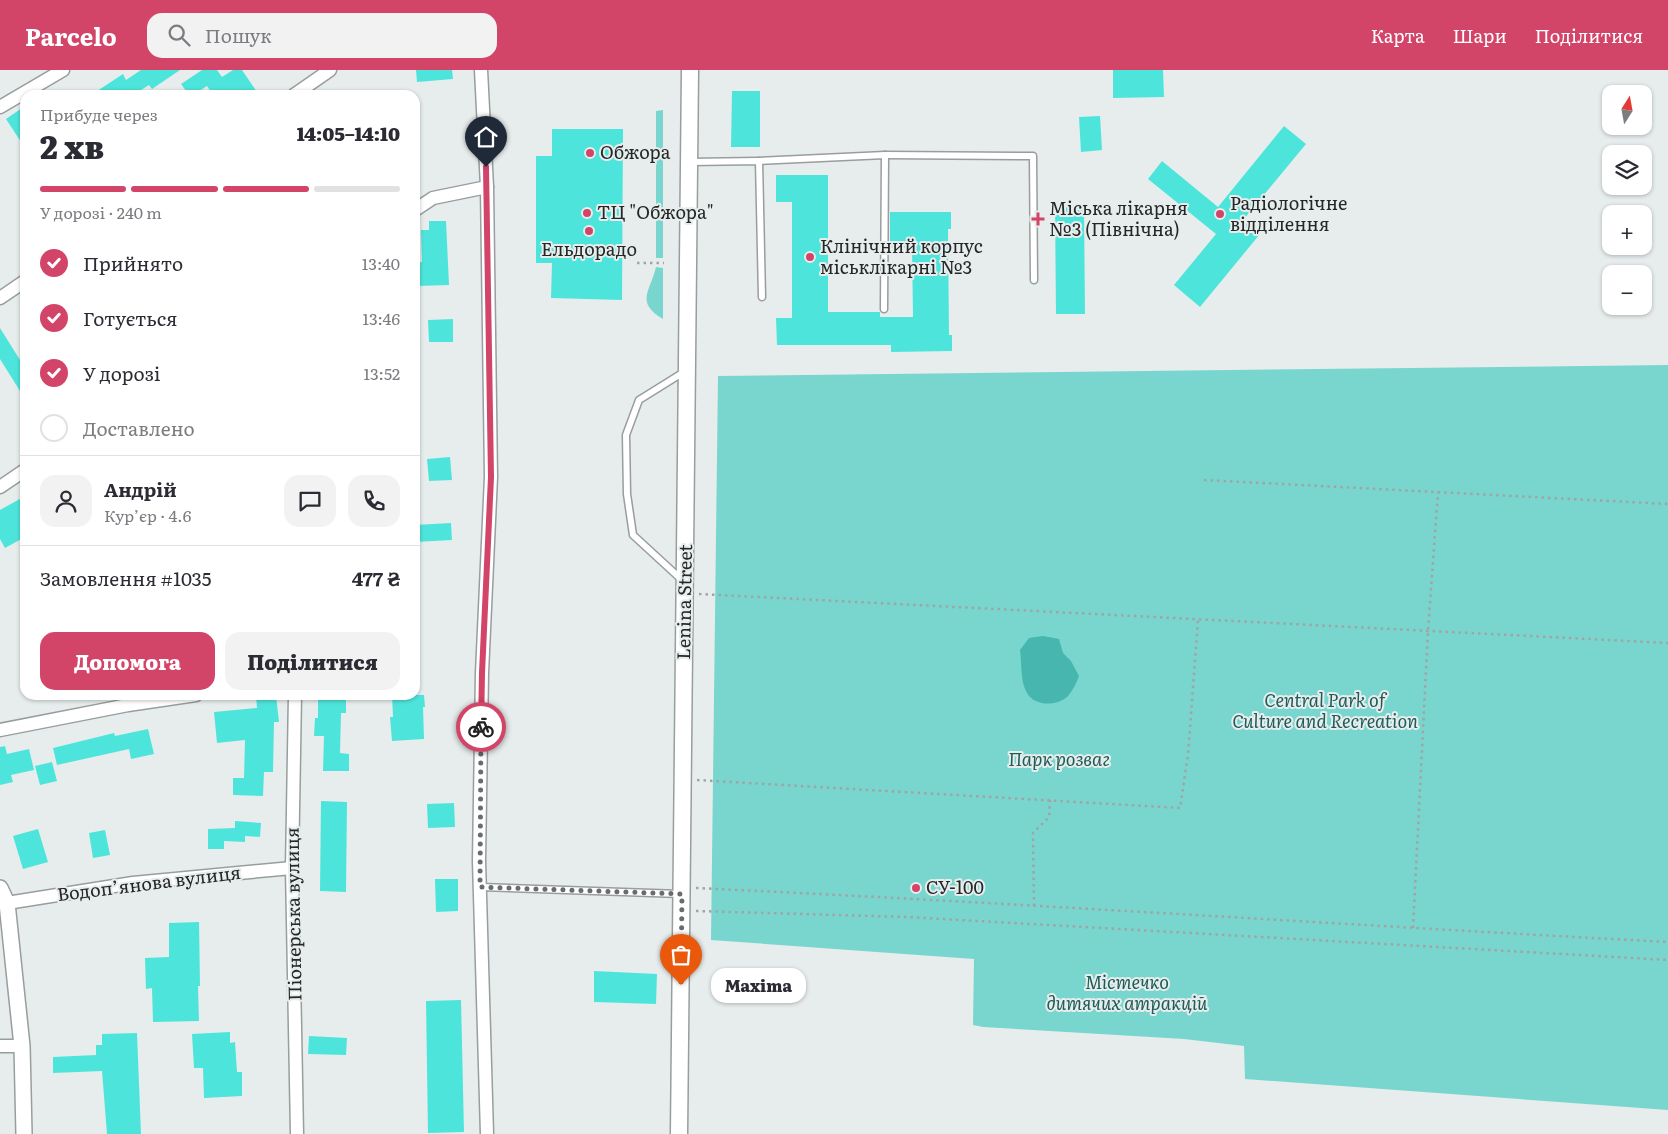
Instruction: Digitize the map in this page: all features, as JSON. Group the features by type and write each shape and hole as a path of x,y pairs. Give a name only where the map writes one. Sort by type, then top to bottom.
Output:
{"main road":[{"name":"Lenina Street","path":"679,1134 690,70"}],"street":[{"path":"29,90 63,70"},
{"path":"301,90 330,70"},
{"path":"481,70 487,187 491,477 482,673 480,887 487,1134"},
{"path":"0,107 20,95"},
{"path":"420,207 433,198 487,187"},
{"path":"0,298 20,284"},
{"path":"0,487 20,473"},
{"path":"0,730 162,700"},
{"name":"Піонерська вулиця","path":"295,700 292,868 297,1134"},
{"name":"Водоп’янова вулиця","path":"7,903 134,883 292,868"},
{"path":"0,888 7,903 22,1046 24,1134"},
{"path":"0,1046 22,1046"}],"lane":[{"path":"690,162 884,155 1033,156 1034,280"},
{"path":"884,155 884,309"},
{"path":"759,161 762,297"},
{"path":"685,588 633,535 627,494 626,435 639,400 687,371"},
{"path":"480,887 682,897"}],"path":[{"path":"637,263 664,263"},
{"path":"1204,480 1668,504"},
{"path":"1413,928 1428,631 1438,492"},
{"path":"685,588 1198,620 1668,644"},
{"path":"683,780 1180,808 1188,755 1198,620"},
{"path":"1034,906 1033,833 1049,817 1050,800"},
{"path":"682,897 907,898 1668,942"},
{"path":"682,897 907,917 1668,960"}],"green space":[{"path":"663,110 663,258 656,258 656,111"},
{"path":"656,267 663,268 663,319 654,313 647,302 648,290"},
{"name":"Central Park of Culture and Recreation","path":"1668,365 1668,1110 1245,1079 1244,1046 1184,1039 973,1025 974,959 711,940 718,376"}],"shaded area":[{"path":"1043,636 1059,639 1063,653 1071,661 1079,676 1068,696 1058,702 1046,704 1040,703 1027,693 1022,678 1020,650 1029,638"}],"building":[{"path":"141,70 180,70 152,89 149,85 141,90 99,90 123,74 126,80"},
{"path":"202,70 217,70 222,77 233,70 242,70 256,90 210,90 207,86 201,90 185,90 181,84"},
{"path":"416,70 452,70 453,79 417,82"},
{"path":"1113,70 1163,70 1164,97 1113,98"},
{"path":"732,91 760,91 760,147 731,147"},
{"path":"20,109 20,140 6,119"},
{"path":"1100,116 1102,150 1081,152 1079,117"},
{"name":"Радіологічне відділення","path":"1284,126 1306,144 1243,220 1260,234 1200,307 1174,285 1216,234 1148,179 1162,161 1218,207"},
{"name":"ТЦ \"Обжора\"","path":"552,129 623,129 622,300 551,298 552,263 536,263 536,156 552,156"},
{"path":"776,175 828,175 828,312 880,312 880,317 913,317 912,247 890,248 890,212 951,212 951,229 948,229 949,335 952,335 952,351 891,352 891,345 777,345 776,318 792,318 792,202 776,202"},
{"path":"1055,207 1084,207 1085,314 1056,314"},
{"path":"429,221 446,221 449,285 420,286 420,262 422,262 421,230 429,230"},
{"path":"453,319 453,342 429,342 428,320"},
{"path":"0,328 20,360 20,391 0,359"},
{"path":"450,457 452,480 429,481 427,459"},
{"path":"20,499 20,540 5,548 0,539 0,510"},
{"path":"451,523 452,540 420,542 420,525"},
{"path":"420,695 424,695 424,739 392,741 390,717 393,717 392,700 420,700"},
{"path":"256,700 277,700 279,722 274,722 273,772 264,772 263,796 233,795 233,778 244,778 245,740 217,743 214,712 257,708"},
{"path":"318,700 346,700 346,713 341,713 340,753 349,754 349,771 323,771 324,736 314,736 315,718 318,718"},
{"path":"148,729 154,754 131,759 129,749 57,765 53,748 114,733 115,736"},
{"path":"5,746 7,754 29,749 34,770 11,775 13,782 0,785 0,747"},
{"path":"52,762 57,781 40,785 35,766"},
{"path":"321,801 347,802 346,892 320,891"},
{"path":"454,803 455,827 428,828 427,804"},
{"path":"235,821 261,823 260,837 245,836 245,842 224,841 224,849 208,849 208,829 235,828"},
{"path":"38,829 48,862 23,869 13,836"},
{"path":"105,830 110,855 93,858 89,833"},
{"path":"435,879 458,879 458,911 436,912"},
{"path":"199,922 199,1021 153,1022 152,988 146,989 145,958 169,957 169,923"},
{"path":"594,971 657,974 656,1004 594,1002"},
{"path":"461,1000 464,1132 428,1133 426,1001"},
{"path":"230,1032 230,1043 235,1042 237,1072 242,1072 242,1096 204,1098 203,1068 194,1068 192,1034"},
{"path":"137,1033 141,1134 107,1134 102,1071 53,1073 53,1057 96,1055 96,1045 102,1045 102,1034"},
{"path":"309,1036 347,1038 346,1055 308,1054"}],"way so far":[{"path":"481,727 480,887 682,894 681,985"}],"place":[{"name":"Обжора","path":"590,153"},
{"name":"ТЦ \"Обжора\"","path":"587,213"},
{"name":"Радіологічне відділення","path":"1220,214"},
{"name":"Міська лікарня №3 (Північна)","path":"1038,219"},
{"name":"Ельдорадо","path":"589,231"},
{"name":"Клінічний корпус міськлікарні №3","path":"810,257"},
{"name":"СУ-100","path":"916,888"},
{"name":"Maxima","path":"681,985"}],"route":[{"path":"481,727 491,477 486,167"}],"park label":[{"name":"Парк розваг","path":"1059,760"},
{"name":"Містечко дитячих атракцій","path":"1127,993"}]}
